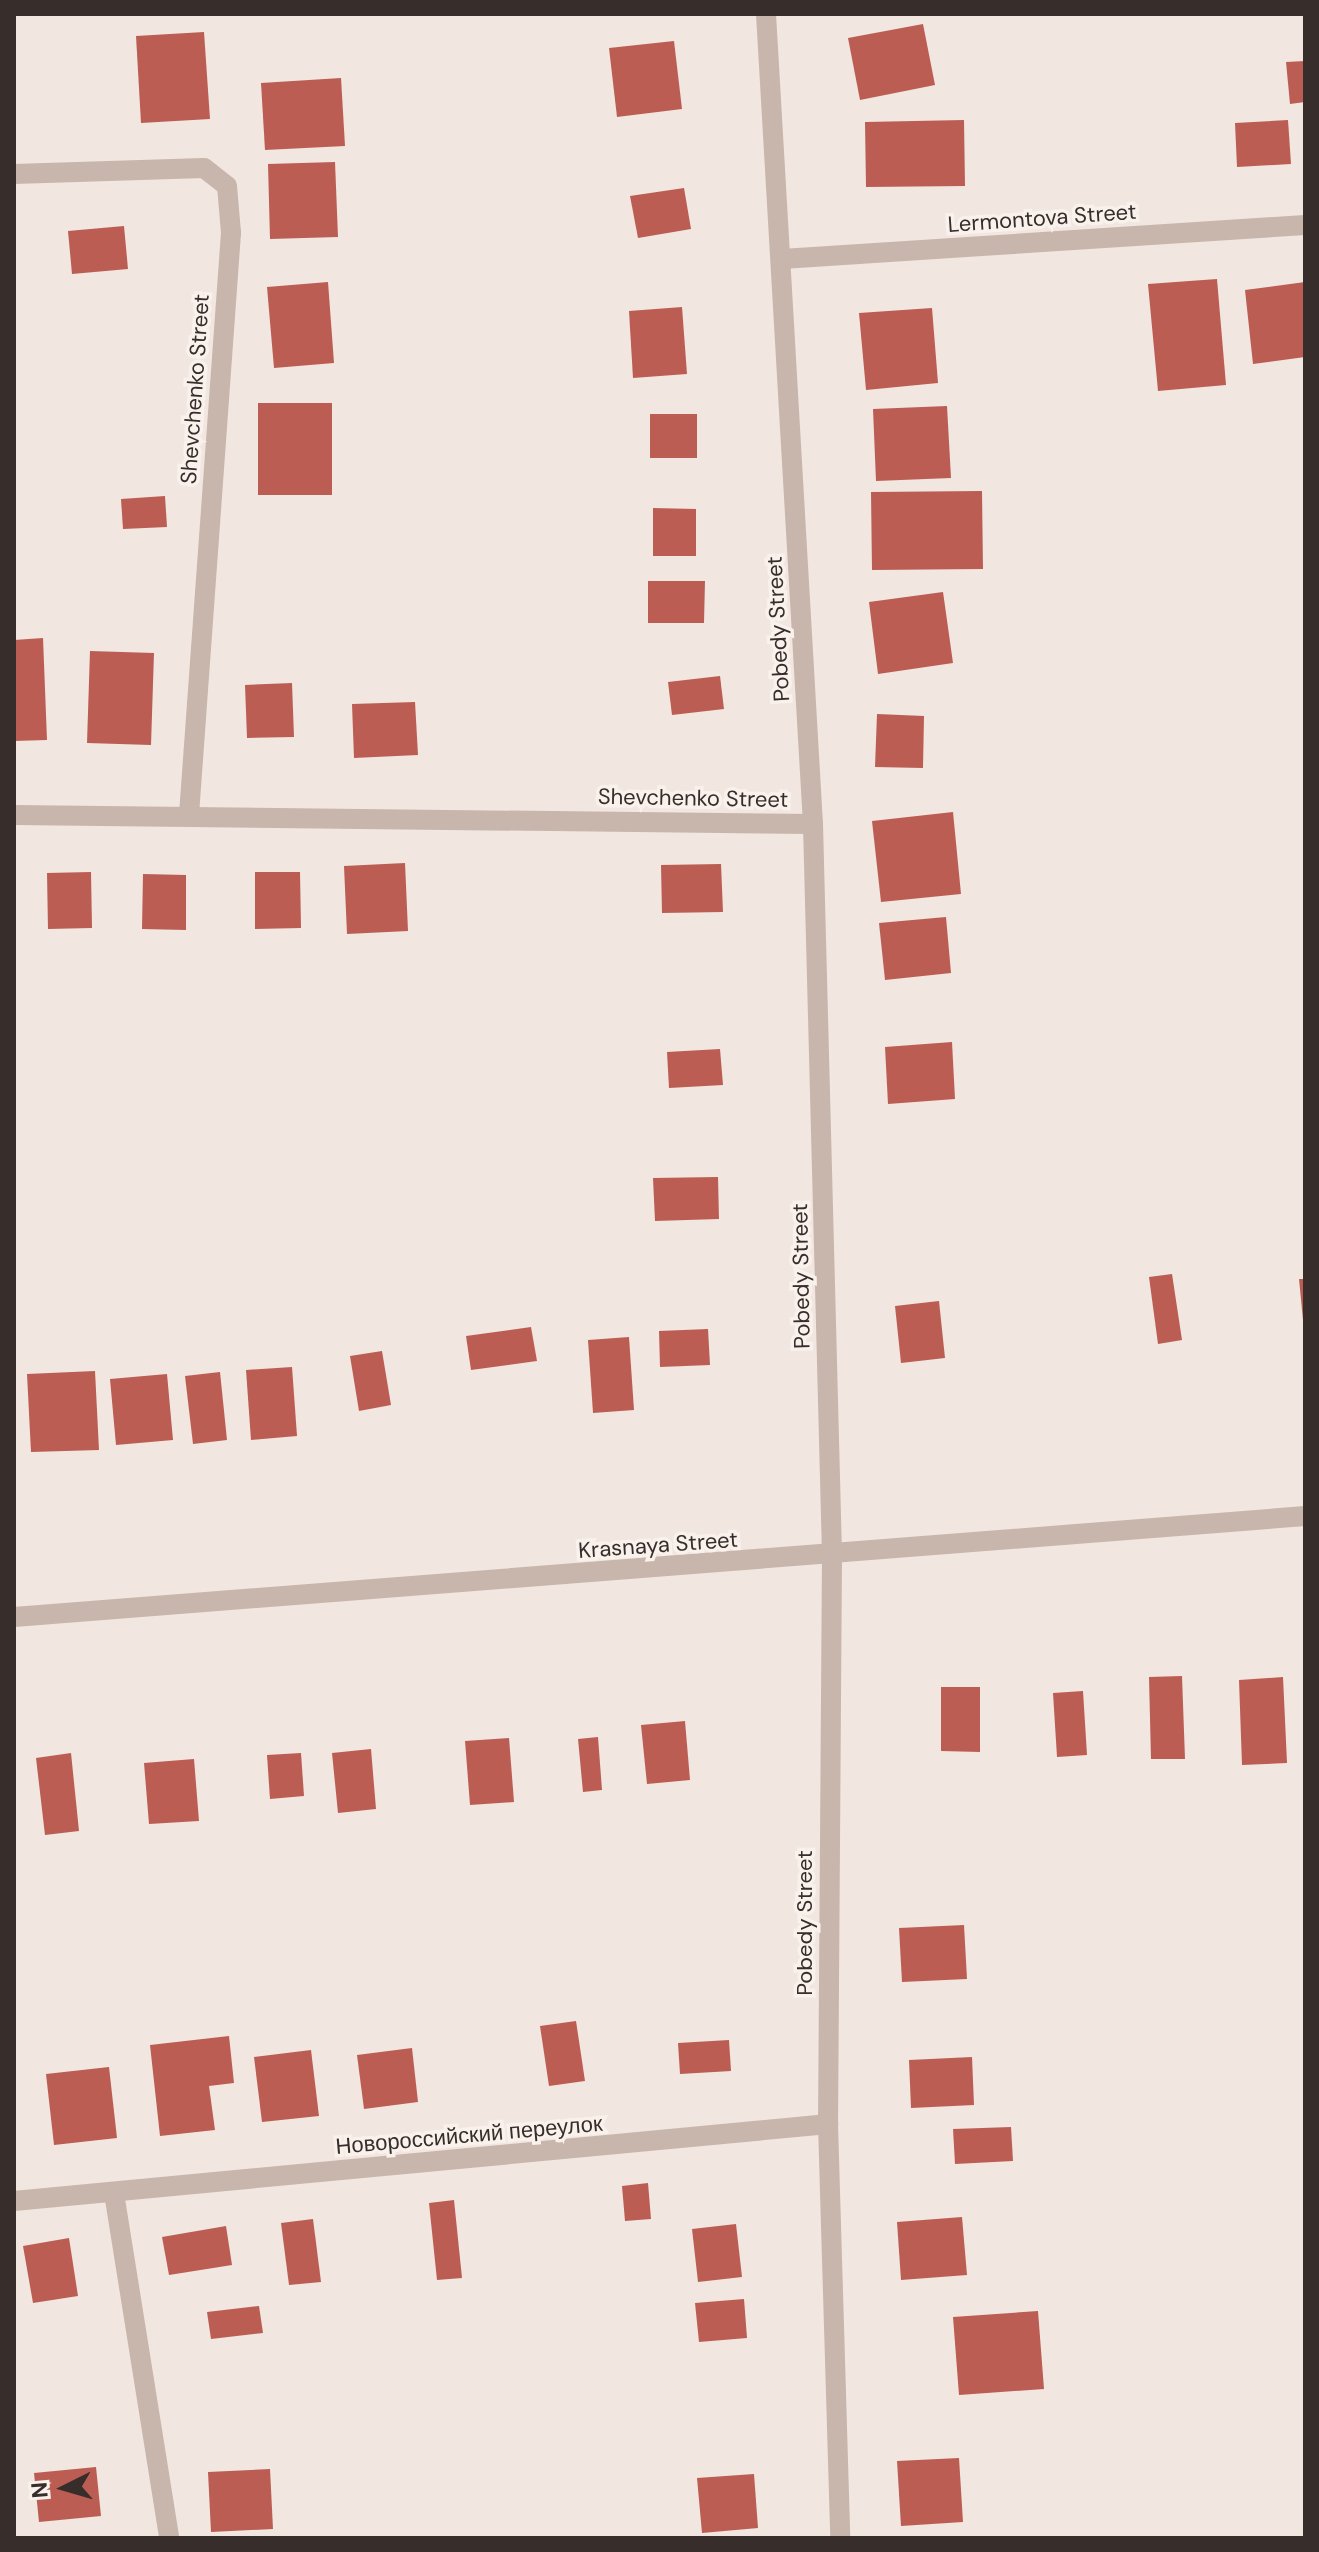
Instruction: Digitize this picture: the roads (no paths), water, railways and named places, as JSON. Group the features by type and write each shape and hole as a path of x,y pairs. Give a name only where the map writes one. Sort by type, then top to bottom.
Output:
{"street":[{"name":"Pobedy Street","path":"766,14 813,824 832,1556 828,2124 840,2538"},
{"name":"Shevchenko Street","path":"14,174 204,168 227,186 231,233 189,815"},
{"name":"Lermontova Street","path":"782,259 1305,225"},
{"name":"Shevchenko Street","path":"14,815 813,824"},
{"name":"Krasnaya Street","path":"14,1617 832,1556 1305,1516"},
{"name":"Новороссийский переулок","path":"14,2201 828,2124"},
{"path":"114,2193 169,2538"}]}
